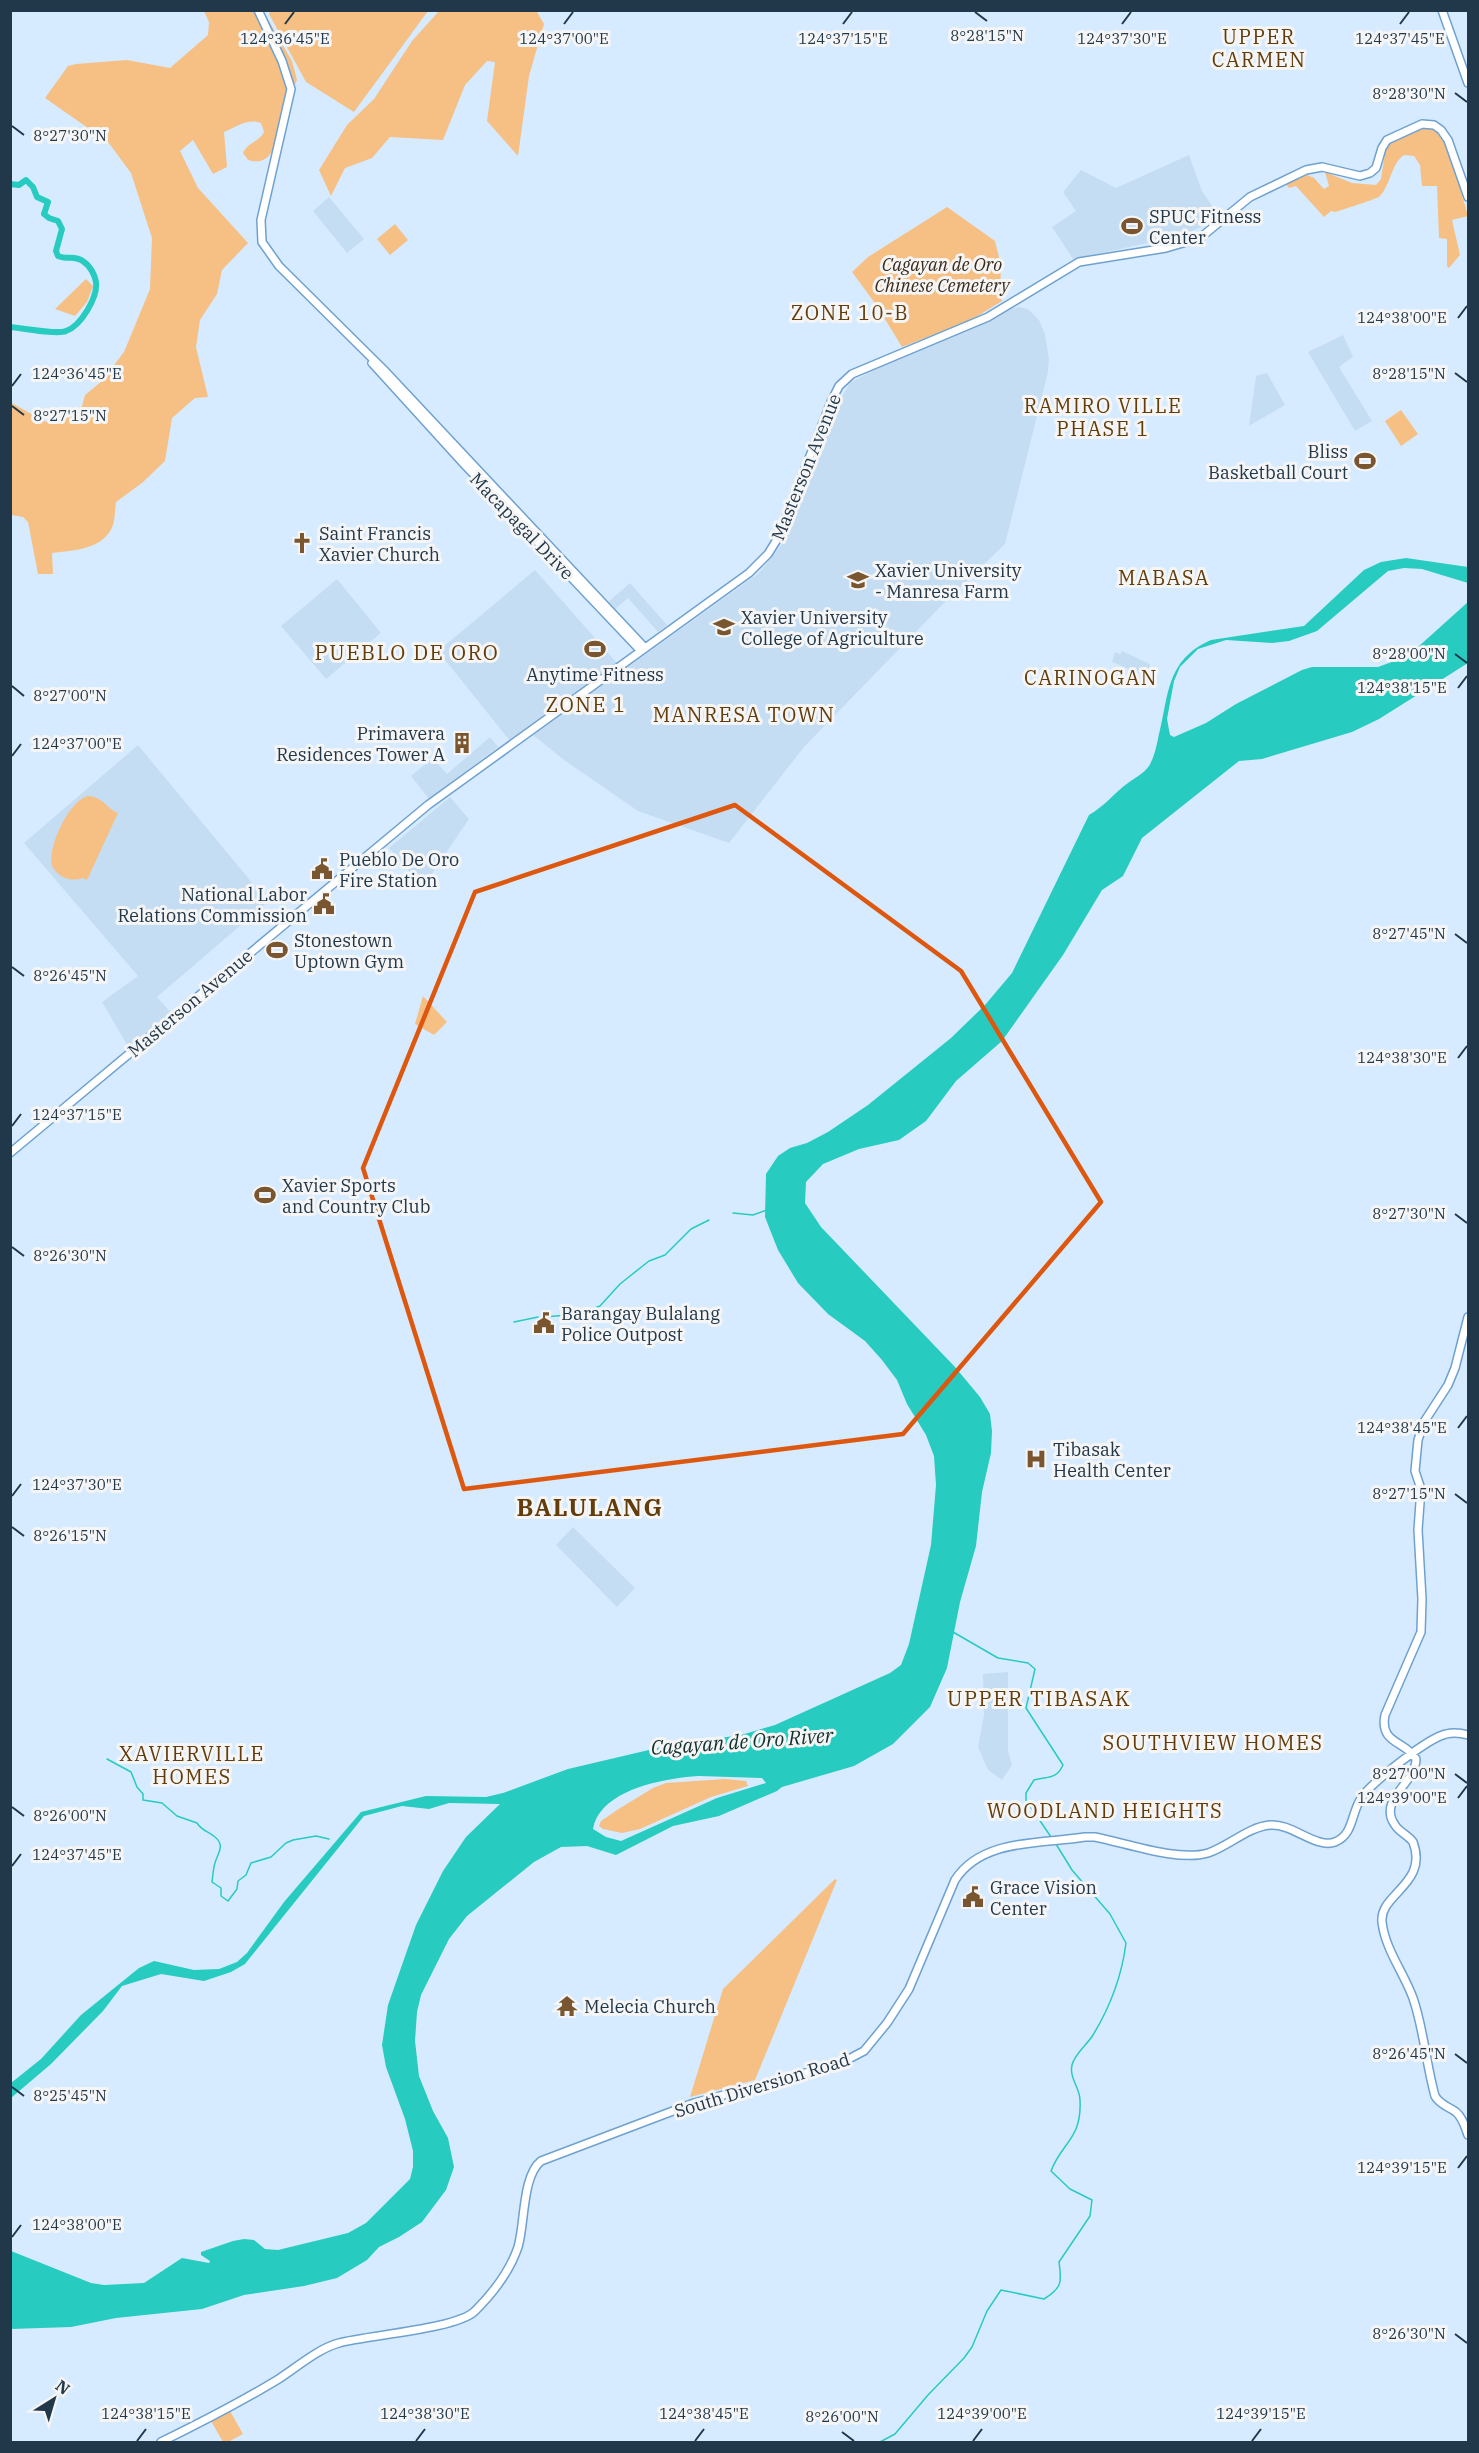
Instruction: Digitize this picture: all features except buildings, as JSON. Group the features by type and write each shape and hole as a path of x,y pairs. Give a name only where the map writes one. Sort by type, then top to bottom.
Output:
{"main road":[{"name":"Macapagal Drive","path":"258,10 282,61 291,88 261,224 262,242 279,266 362,350 643,650"},
{"path":"1442,10 1468,83"},
{"name":"Masterson Avenue","path":"10,1153 419,812 743,578 768,554 784,524 831,402 839,386 852,374 988,317 1079,262 1167,248 1200,238 1250,197 1306,170 1322,167 1360,176 1370,173 1376,168 1387,140 1422,124 1434,125 1446,136 1468,197"},
{"path":"1468,1317 1455,1368 1444,1391 1427,1417 1418,1440 1415,1471 1421,1490 1418,1530 1422,1599 1421,1632 1385,1715 1384,1725 1388,1735 1413,1754 1416,1760 1415,1768 1393,1801 1390,1810 1395,1826 1413,1842 1414,1868 1408,1882 1386,1906 1382,1922 1388,1944 1416,2006 1437,2100 1457,2114 1468,2135"},
{"name":"South Diversion Road","path":"161,2442 228,2409 334,2345 456,2322 469,2316 501,2280 514,2258 521,2234 530,2177 534,2168 541,2161 694,2103 839,2064 864,2051 888,2023 909,1989 955,1880 964,1868 979,1856 1010,1846 1085,1837 1176,1855 1196,1855 1224,1847 1253,1830 1268,1825 1284,1826 1318,1841 1331,1843 1347,1834 1359,1801 1366,1792 1426,1743 1446,1734 1468,1735"}],"highlighted area":[{"path":"735,805 961,971 1101,1202 903,1434 464,1489 363,1168 475,892"}],"shaded area":[{"path":"1189,155 1202,191 1217,213 1201,227 1185,235 1073,259 1052,227 1076,211 1063,192 1081,170 1116,188"},
{"path":"329,197 364,239 347,253 313,211"},
{"name":"Xavier University - Manresa Farm","path":"1019,307 1028,309 1039,320 1045,334 1049,359 1048,372 1005,544 941,606 804,747 729,843 638,811 564,760 533,735 759,573 782,544 837,405 850,383 879,367 980,325 1009,309"},
{"path":"1343,335 1353,357 1339,367 1372,421 1355,431 1308,352"},
{"path":"1267,373 1285,405 1249,426 1256,376"},
{"path":"535,570 617,663 510,741 442,656 443,647"},
{"path":"337,579 381,633 326,679 281,626"},
{"path":"630,583 667,625 658,632 628,598 614,610 607,603"},
{"path":"1122,651 1150,664 1148,677 1112,662 1115,652 1120,654"},
{"path":"490,737 498,747 429,799 411,776 433,758 447,774"},
{"path":"138,745 268,902 157,997 172,1014 129,1048 102,1002 138,976 24,843"},
{"path":"450,797 469,819 423,887 389,848"},
{"path":"573,1527 635,1588 617,1607 556,1545"},
{"path":"1008,1672 1008,1751 1012,1765 1002,1780 988,1770 978,1747 984,1715 983,1674"}],"green space":[{"path":"270,10 428,11 354,112 306,82 269,14"},
{"path":"204,11 263,11 292,61 297,80 285,101 276,142 267,158 259,161 248,160 243,153 264,132 261,123 256,122 242,124 224,132 227,167 213,174 193,140 180,151 198,188 248,243 222,270 217,294 200,320 196,347 208,397 195,398 172,418 165,461 142,483 116,502 113,525 103,540 87,547 52,553 53,574 38,574 28,522 23,517 11,515 10,402 46,422 58,411 68,418 81,410 85,395 102,381 124,352 150,289 152,238 131,173 108,142 45,98 68,66 76,64 127,60 170,68 208,35 209,22"},
{"path":"439,11 538,11 544,24 529,76 518,156 487,121 495,62 487,61 465,85 443,140 390,137 372,158 345,168 331,196 319,170 347,125 374,99 412,41"},
{"path":"1422,127 1438,130 1451,157 1468,216 1452,220 1460,255 1449,268 1447,266 1447,239 1439,238 1437,186 1422,186 1420,165 1414,156 1404,155 1400,159 1380,196 1336,212 1331,211 1324,217 1296,186 1289,188 1285,183 1305,174 1314,178 1324,189 1329,186 1325,172 1352,183 1376,185 1381,179 1386,147 1401,136"},
{"name":"Cagayan de Oro Chinese Cemetery","path":"947,207 995,241 1001,265 1002,301 971,320 902,347 877,306 852,272 868,257"},
{"path":"395,224 408,240 390,255 377,239"},
{"path":"86,279 93,286 87,302 75,316 55,309"},
{"path":"1401,410 1418,434 1401,446 1385,421"},
{"path":"88,796 97,798 118,813 87,880 69,879 58,874 52,866 53,848 67,815 81,799"},
{"path":"423,996 447,1022 434,1035 415,1024"},
{"path":"725,1779 746,1781 748,1786 711,1797 640,1829 622,1833 599,1826 601,1821 617,1810 653,1788 666,1783"},
{"path":"835,1879 837,1880 755,2080 690,2097 723,1989"},
{"path":"230,2411 243,2434 228,2442 223,2442 211,2421"}],"water":[{"name":"Cagayan de Oro River","path":"1406,558 1468,567 1468,583 1422,569 1404,568 1388,571 1317,631 1289,641 1272,643 1226,640 1198,649 1180,667 1174,681 1167,719 1170,735 1174,737 1206,723 1236,704 1302,670 1312,667 1378,667 1408,656 1468,602 1468,663 1379,719 1352,732 1262,759 1239,761 1142,838 1123,876 1102,890 1063,955 1002,1041 956,1081 926,1121 899,1140 859,1149 823,1164 806,1182 805,1203 821,1227 955,1367 980,1397 990,1414 991,1453 982,1492 976,1546 960,1602 947,1668 930,1707 893,1744 854,1766 782,1787 719,1816 673,1826 616,1855 587,1846 561,1847 534,1862 467,1916 449,1939 421,1995 415,2041 419,2076 433,2111 448,2138 454,2167 446,2190 422,2222 379,2247 367,2260 337,2278 304,2286 244,2295 202,2309 116,2318 71,2327 11,2329 11,2251 91,2283 104,2285 144,2283 182,2258 209,2263 210,2261 201,2255 201,2252 233,2241 254,2240 265,2249 278,2250 348,2233 366,2223 410,2179 413,2151 405,2119 386,2067 382,2045 388,2005 416,1925 443,1871 466,1837 500,1804 449,1803 429,1809 402,1806 364,1816 245,1964 231,1972 204,1981 161,1974 122,1986 103,2011 51,2064 11,2098 11,2083 41,2059 81,2015 139,1968 154,1961 194,1970 219,1969 237,1962 247,1953 284,1902 361,1812 426,1796 486,1797 568,1769 670,1745 741,1735 775,1725 890,1673 901,1665 909,1644 931,1545 936,1485 934,1456 926,1435 907,1404 897,1380 882,1360 865,1341 828,1314 798,1283 778,1250 765,1217 766,1174 778,1156 790,1148 807,1143 828,1132 868,1105 951,1038 985,1005 1012,973 1089,815 1147,769 1151,763 1171,681 1185,658 1196,648 1211,640 1304,626 1364,570 1381,562","holes":["699,1776 762,1778 766,1783 717,1798 621,1841 606,1837 593,1829 598,1815 608,1804 636,1788"]}],"waterway":[{"path":"10,184 19,185 26,180 33,187 37,197 48,202 44,214 58,221 62,229 56,251 58,256 81,260 90,268 96,282 91,303 83,317 72,328 55,332 10,327"},
{"path":"733,1213 753,1215 767,1210"},
{"path":"544,1317 579,1314 600,1306 620,1284 649,1261 665,1255 691,1229 709,1220"},
{"path":"514,1322 538,1317"},
{"path":"953,1632 998,1658 1028,1663 1035,1669 1026,1708 1063,1765 1051,1777 1034,1780 1026,1793 1026,1800 1051,1837"},
{"path":"107,1759 131,1772 137,1787 143,1794 143,1800 162,1803 177,1816 197,1823 218,1840 220,1850 214,1865 212,1882 221,1888 221,1896 228,1901 237,1889 238,1881 246,1875 251,1863 271,1857 286,1843 293,1840 316,1836 329,1839"},
{"path":"880,2442 895,2434 964,2358 972,2347 987,2311 1001,2290 1044,2299 1057,2288 1060,2280 1059,2262 1090,2216 1092,2200 1070,2189 1051,2171 1055,2161 1075,2132 1080,2113 1080,2100 1071,2070 1072,2065 1093,2035 1110,2002 1122,1967 1126,1943 1110,1914 1072,1870 1056,1844"}],"place":[{"name":"SPUC Fitness Center","path":"1132,226"},
{"name":"Bliss Basketball Court","path":"1365,461"},
{"name":"Saint Francis Xavier Church","path":"302,543"},
{"name":"Xavier University - Manresa Farm","path":"858,580"},
{"name":"Xavier University College of Agriculture","path":"724,627"},
{"name":"Anytime Fitness","path":"595,649"},
{"name":"Primavera Residences Tower A","path":"462,743"},
{"name":"Pueblo De Oro Fire Station","path":"322,869"},
{"name":"National Labor Relations Commission","path":"324,904"},
{"name":"Stonestown Uptown Gym","path":"277,950"},
{"name":"Xavier Sports and Country Club","path":"265,1195"},
{"name":"Barangay Bulalang Police Outpost","path":"544,1323"},
{"name":"Tibasak Health Center","path":"1036,1459"},
{"name":"Grace Vision Center","path":"973,1897"},
{"name":"Melecia Church","path":"567,2006"}],"district":[{"name":"UPPER CARMEN","path":"1259,48"},
{"name":"ZONE 10-B","path":"850,312"},
{"name":"RAMIRO VILLE PHASE 1","path":"1103,416"},
{"name":"MABASA","path":"1164,577"},
{"name":"PUEBLO DE ORO","path":"407,652"},
{"name":"CARINOGAN","path":"1091,677"},
{"name":"ZONE 1","path":"586,704"},
{"name":"MANRESA TOWN","path":"744,714"},
{"name":"BALULANG","path":"590,1507"},
{"name":"UPPER TIBASAK","path":"1039,1698"},
{"name":"SOUTHVIEW HOMES","path":"1213,1742"},
{"name":"XAVIERVILLE HOMES","path":"192,1764"},
{"name":"WOODLAND HEIGHTS","path":"1105,1810"}]}
